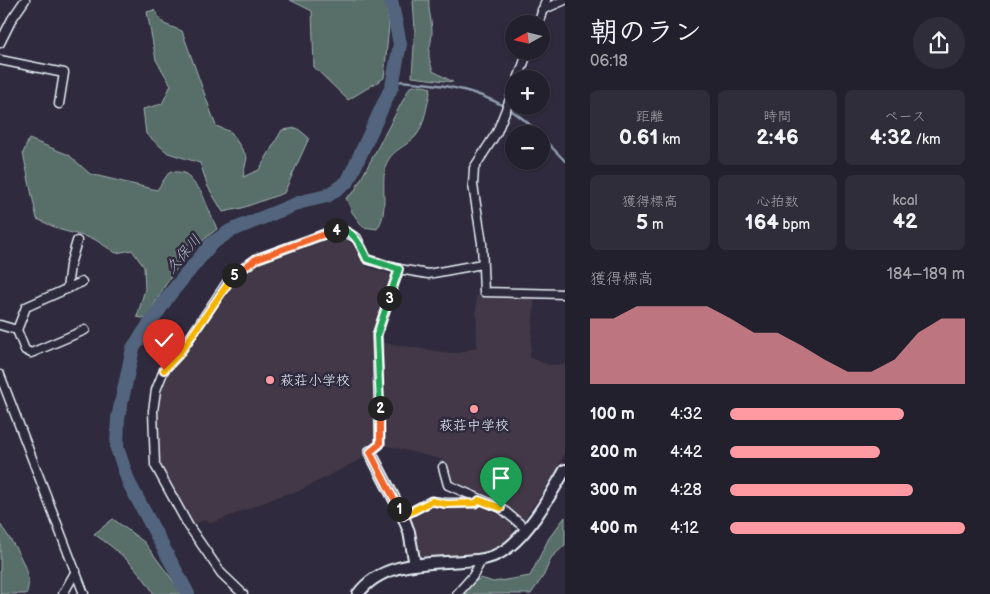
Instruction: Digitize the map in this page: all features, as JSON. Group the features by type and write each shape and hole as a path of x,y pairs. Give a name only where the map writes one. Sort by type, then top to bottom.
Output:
{"street":[{"path":"0,43 12,19 25,0"},
{"path":"541,15 546,0"},
{"path":"542,10 565,0"},
{"path":"0,60 64,72 59,104"},
{"path":"505,112 497,132 474,168 473,185 482,243 484,292 565,294"},
{"path":"243,594 221,573 188,525 155,465 153,411 156,390 164,370 179,354 230,278 256,259 338,228 357,238 367,259 399,269 428,274 482,264"},
{"path":"67,289 70,265 77,241"},
{"path":"399,269 377,335 380,444 370,452 403,516 409,532 415,565"},
{"path":"82,282 26,307 17,330 25,350 31,353 85,330"},
{"path":"0,325 17,330"},
{"path":"0,375 84,594"},
{"path":"443,467 448,486 501,508 525,528"},
{"path":"358,594 365,584 377,576 398,568 482,559 499,554 525,528 550,495 565,470"},
{"path":"403,516 432,501 446,504 476,503 479,500"},
{"path":"457,594 473,576 482,559"},
{"path":"62,594 76,571"}],"shaded area":[{"name":"萩荘小学校","path":"333,236 346,238 356,248 367,267 391,274 394,281 373,336 378,443 374,447 377,451 297,492 285,494 212,523 205,520 192,525 168,487 156,455 158,393 168,371 206,323 237,279 262,262"},
{"name":"萩荘中学校","path":"535,295 530,358 549,365 565,364 565,451 557,470 524,520 450,484 444,460 384,445 379,342 449,353 459,353 477,347 476,296"},
{"path":"434,504 444,507 481,506 511,523 513,534 497,549 487,553 427,559 419,552 409,515"}],"green space":[{"path":"290,0 385,0 389,25 384,78 348,100 314,67 312,11"},
{"path":"413,0 429,0 432,32 429,54 433,71 453,82 412,77 415,31"},
{"path":"154,10 164,24 182,31 216,126 231,132 247,157 243,177 259,170 282,130 297,128 309,138 284,193 242,208 223,212 208,187 200,163 168,153 146,134 143,109 162,104 171,85 156,60 147,12"},
{"path":"419,85 431,88 421,127 416,136 394,153 387,163 384,177 384,208 381,223 377,229 363,227 352,212 346,198 354,192 410,87"},
{"path":"29,139 69,155 90,174 157,190 170,171 185,173 201,191 217,229 184,259 168,280 147,319 137,317 145,289 144,267 132,250 116,253 94,239 61,230 37,219 23,153"},
{"path":"565,517 565,545 551,558 544,575 531,594 462,594 470,584 481,578 493,582 530,576 549,538"},
{"path":"113,519 144,542 183,594 154,594 142,576 128,561 94,534"},
{"path":"0,524 16,548 25,568 28,577 26,594 0,594"}],"waterway":[{"name":"久保川","path":"188,594 129,483 117,448 118,418 133,348 170,294 211,244 230,231 301,202 327,196 348,181 392,86 400,44 391,0"},
{"path":"393,81 433,84 472,92 508,108 529,125"},
{"path":"550,145 565,161"}],"place":[{"name":"萩荘小学校","path":"270,380"},
{"name":"萩荘中学校","path":"474,409"}],"route":[{"path":"164,370 179,354 230,278 256,259 272,252 338,228 346,231 357,238 367,259 399,269 377,335 381,429 380,444 370,452 403,516 432,501 446,504 476,503 479,500 501,508"}]}
